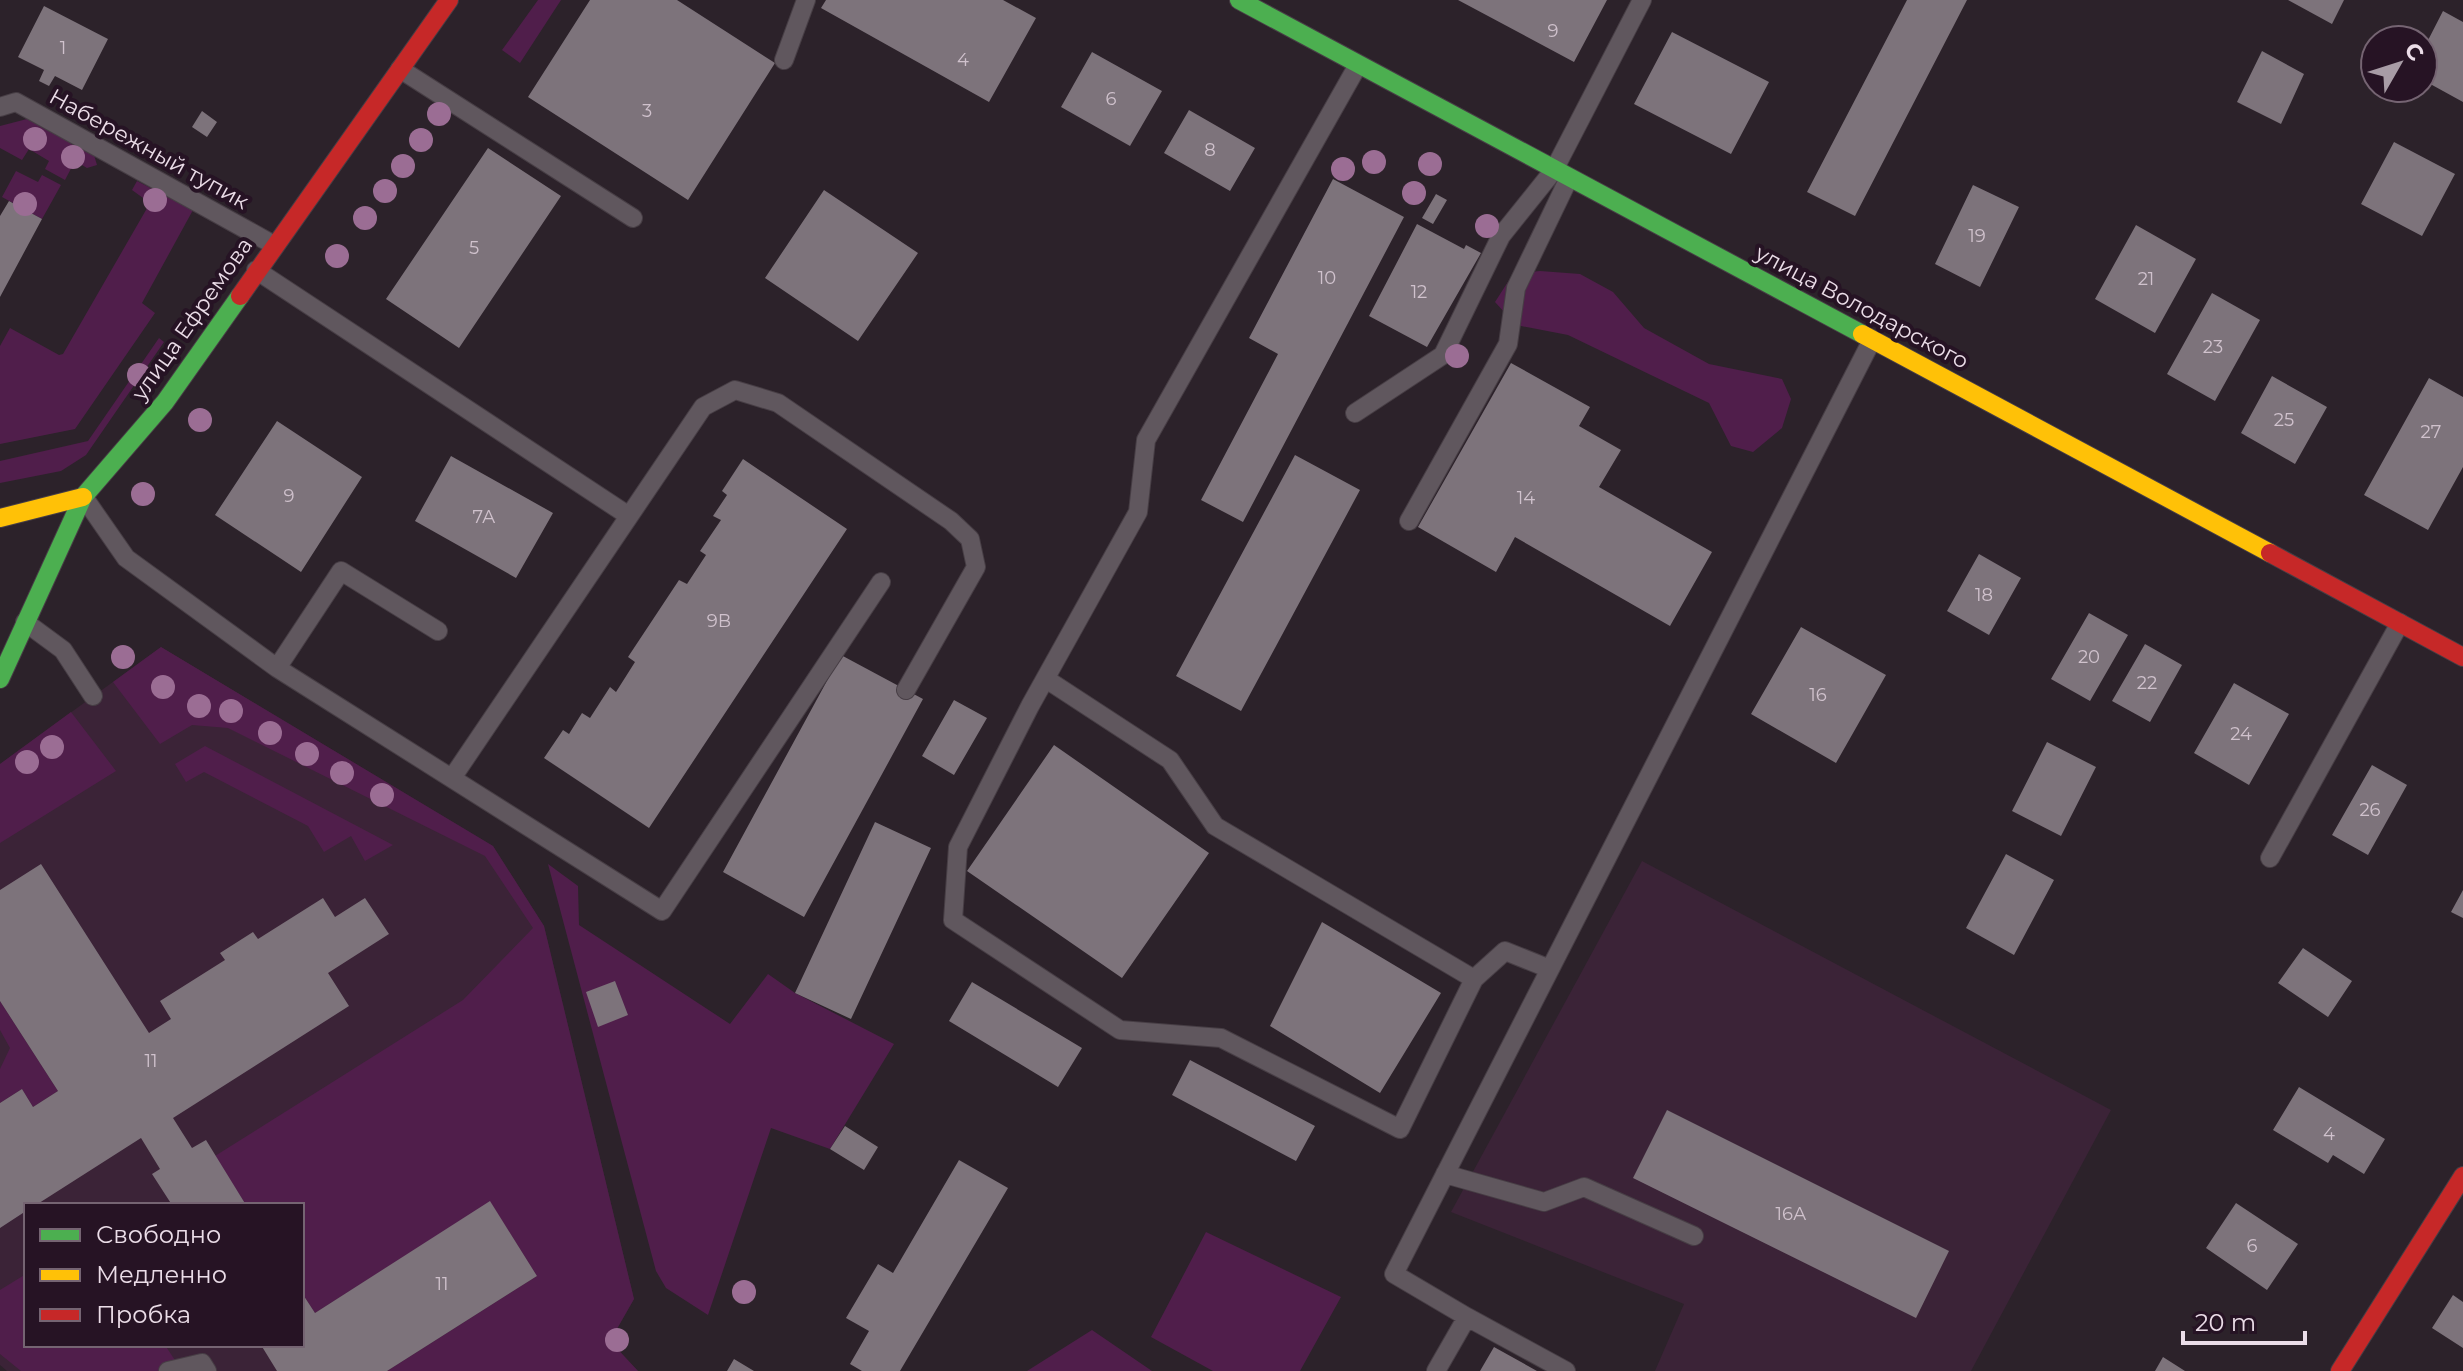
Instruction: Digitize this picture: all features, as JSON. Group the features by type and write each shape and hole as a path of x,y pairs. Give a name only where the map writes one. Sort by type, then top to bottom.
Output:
{"main road":[{"name":"улица Ефремова","path":"0,679 83,497 165,402 449,0"},
{"name":"улица Володарского","path":"1239,0 2463,657"},
{"path":"0,518 83,497"},
{"path":"2340,1371 2463,1176"}],"lane":[{"path":"784,60 806,0"},
{"path":"1409,521 1508,344 1516,288 1561,174 1642,0"},
{"path":"1358,65 1146,440 1138,512 958,847 953,920 1120,1030 1221,1038 1400,1129 1474,979 1505,951 1550,969"},
{"path":"400,69 633,218"},
{"name":"Набережный тупик","path":"5,101 274,245"},
{"path":"1355,413 1443,355 1501,236 1561,174"},
{"path":"256,270 629,516"},
{"path":"1566,1371 1394,1274 1872,340"},
{"path":"452,778 703,407 735,390 778,403 951,521 970,539 976,567 906,690"},
{"path":"83,497 126,558 277,668 662,911 881,582"},
{"path":"277,668 341,571 438,631"},
{"path":"25,622 63,650 93,696"},
{"path":"2270,858 2400,623"},
{"path":"1046,679 1170,760 1215,826 1474,979"},
{"path":"1445,1174 1544,1202 1584,1187 1694,1236"},
{"path":"1436,1371 1467,1317"},
{"path":"168,1371 202,1363 207,1371"}],"shaded area":[{"path":"538,0 561,0 520,63 502,50"},
{"path":"27,119 94,155 97,165 87,168 75,161 65,180 45,169 49,161 29,149 22,160 0,148 0,126"},
{"path":"16,171 38,182 42,175 61,185 42,219 2,197"},
{"path":"137,181 193,210 142,303 155,313 75,429 0,444 0,346 10,328 59,355 63,354 150,203 132,190"},
{"path":"1540,271 1580,274 1613,292 1644,328 1709,364 1782,379 1791,399 1782,428 1753,452 1731,446 1709,403 1568,335 1516,325 1495,302 1513,274"},
{"path":"159,338 164,342 86,455 61,471 0,483 0,461 88,441"},
{"path":"161,647 493,846 544,926 634,1299 610,1341 638,1371 7,1371 0,1365 0,764"},
{"path":"161,647 493,846 544,926 634,1299 610,1341 638,1371 387,1371 537,1276 490,1202 315,1313 304,1296 304,1203 245,1203 215,1156 463,1000 533,928 485,856 228,728 192,725 160,744 113,682"},
{"path":"71,712 116,771 0,843 0,764"},
{"path":"205,746 393,845 365,861 351,836 324,852 308,826 204,772 186,782 175,764"},
{"path":"1642,861 2111,1110 1971,1371 1655,1371 1684,1304 1451,1212"},
{"path":"548,864 578,886 579,925 730,1024 768,974 795,993 894,1044 830,1149 771,1128 708,1315 666,1288 656,1271"},
{"path":"0,1001 58,1091 33,1107 22,1089 0,1103 0,1069 10,1048 0,1030"},
{"path":"1206,1232 1341,1297 1300,1371 1213,1371 1151,1337"},
{"path":"24,1275 24,1347 166,1347 182,1371 21,1371 0,1354 0,1290"},
{"path":"1092,1330 1152,1371 1027,1371"}],"building":[{"path":"590,0 677,0 775,63 688,200 528,97"},
{"path":"826,0 1003,0 1036,18 989,102 821,8"},
{"path":"1458,0 1607,0 1574,62"},
{"path":"1907,0 1967,0 1855,216 1807,192"},
{"path":"2288,0 2344,0 2332,24"},
{"path":"44,6 108,39 82,90 55,76 49,86 39,81 44,70 18,57"},
{"path":"2443,11 2463,22 2463,102 2439,89 2439,24 2436,24"},
{"path":"1672,32 1769,82 1731,154 1634,104"},
{"path":"2262,51 2304,74 2281,124 2237,102"},
{"path":"1092,52 1162,91 1130,146 1061,107"},
{"path":"1189,110 1255,148 1230,191 1164,153"},
{"path":"202,111 217,122 207,137 192,127"},
{"path":"2394,142 2455,174 2422,236 2361,204"},
{"path":"488,148 561,196 459,348 386,299"},
{"path":"1333,179 1404,217 1243,522 1201,500 1278,354 1249,338"},
{"path":"1973,185 2019,207 1980,287 1935,264"},
{"path":"824,190 918,253 858,341 765,278"},
{"path":"1436,194 1447,200 1433,224 1422,218"},
{"path":"9,201 42,219 0,297 0,216"},
{"path":"1417,224 1464,249 1466,245 1481,253 1427,347 1369,316"},
{"path":"2136,225 2196,259 2155,333 2095,299"},
{"path":"2212,293 2260,320 2215,401 2167,374"},
{"path":"1511,363 1590,407 1579,426 1621,450 1599,487 1712,552 1670,626 1515,537 1496,572 1418,527"},
{"path":"2272,376 2327,407 2295,464 2241,433"},
{"path":"2429,378 2463,397 2463,467 2428,530 2364,495"},
{"path":"277,421 362,477 301,572 215,515"},
{"path":"1295,455 1360,490 1241,711 1176,676"},
{"path":"451,456 553,513 516,578 415,521"},
{"path":"743,459 847,529 649,828 544,758 563,730 569,734 582,713 590,718 610,687 616,692 635,662 628,657 679,580 687,584 706,555 700,551 721,520 713,516 727,495 722,491"},
{"path":"1979,554 2021,578 1989,635 1947,611"},
{"path":"2089,613 2128,635 2090,701 2051,679"},
{"path":"1801,627 1886,675 1836,763 1751,714"},
{"path":"2145,644 2182,665 2150,722 2112,701"},
{"path":"841,655 923,699 804,917 723,872"},
{"path":"2234,683 2289,714 2249,785 2194,753"},
{"path":"954,700 987,718 954,775 922,756"},
{"path":"2047,742 2096,767 2061,836 2012,811"},
{"path":"1054,745 1209,853 1122,978 967,871"},
{"path":"2372,765 2407,785 2368,855 2332,835"},
{"path":"875,822 931,848 851,1019 795,993"},
{"path":"2006,854 2054,880 2014,955 1966,928"},
{"path":"41,864 149,1033 171,1019 160,1001 225,960 220,953 253,932 258,939 323,898 335,917 365,898 389,934 328,973 349,1006 173,1118 192,1148 206,1140 245,1203 171,1203 152,1174 160,1169 141,1138 39,1203 24,1203 24,1212 0,1228 0,1103 22,1089 33,1107 58,1091 0,1001 0,890"},
{"path":"2463,890 2463,918 2451,912"},
{"path":"1322,922 1441,993 1380,1093 1270,1026"},
{"path":"2303,948 2352,981 2328,1017 2278,983"},
{"path":"615,981 628,1015 598,1027 586,992"},
{"path":"972,982 1082,1048 1058,1087 949,1021"},
{"path":"1190,1060 1315,1126 1296,1161 1172,1095"},
{"path":"2299,1087 2385,1139 2364,1174 2333,1155 2328,1163 2273,1130"},
{"path":"1667,1110 1949,1251 1916,1318 1633,1178"},
{"path":"845,1126 878,1147 864,1170 830,1149"},
{"path":"959,1160 1008,1188 900,1371 862,1371 850,1364 869,1331 846,1318 878,1264 893,1273"},
{"path":"490,1201 537,1276 387,1371 277,1371 262,1347 304,1347 304,1296 315,1313"},
{"path":"2236,1203 2298,1244 2267,1290 2206,1248"},
{"path":"2453,1295 2463,1302 2463,1348 2432,1328"},
{"path":"1494,1347 1537,1371 1480,1371"},
{"path":"2163,1357 2185,1371 2155,1371"},
{"path":"734,1359 754,1371 727,1371"}],"traffic: fast":[{"path":"1239,0 1862,334"},
{"path":"0,679 83,497 165,402 240,296"}],"traffic: slow":[{"path":"1862,334 2270,553"},
{"path":"0,518 83,497"}],"traffic: jam":[{"path":"240,296 449,0"},
{"path":"2270,553 2463,657"},
{"path":"2340,1371 2463,1176"}]}
